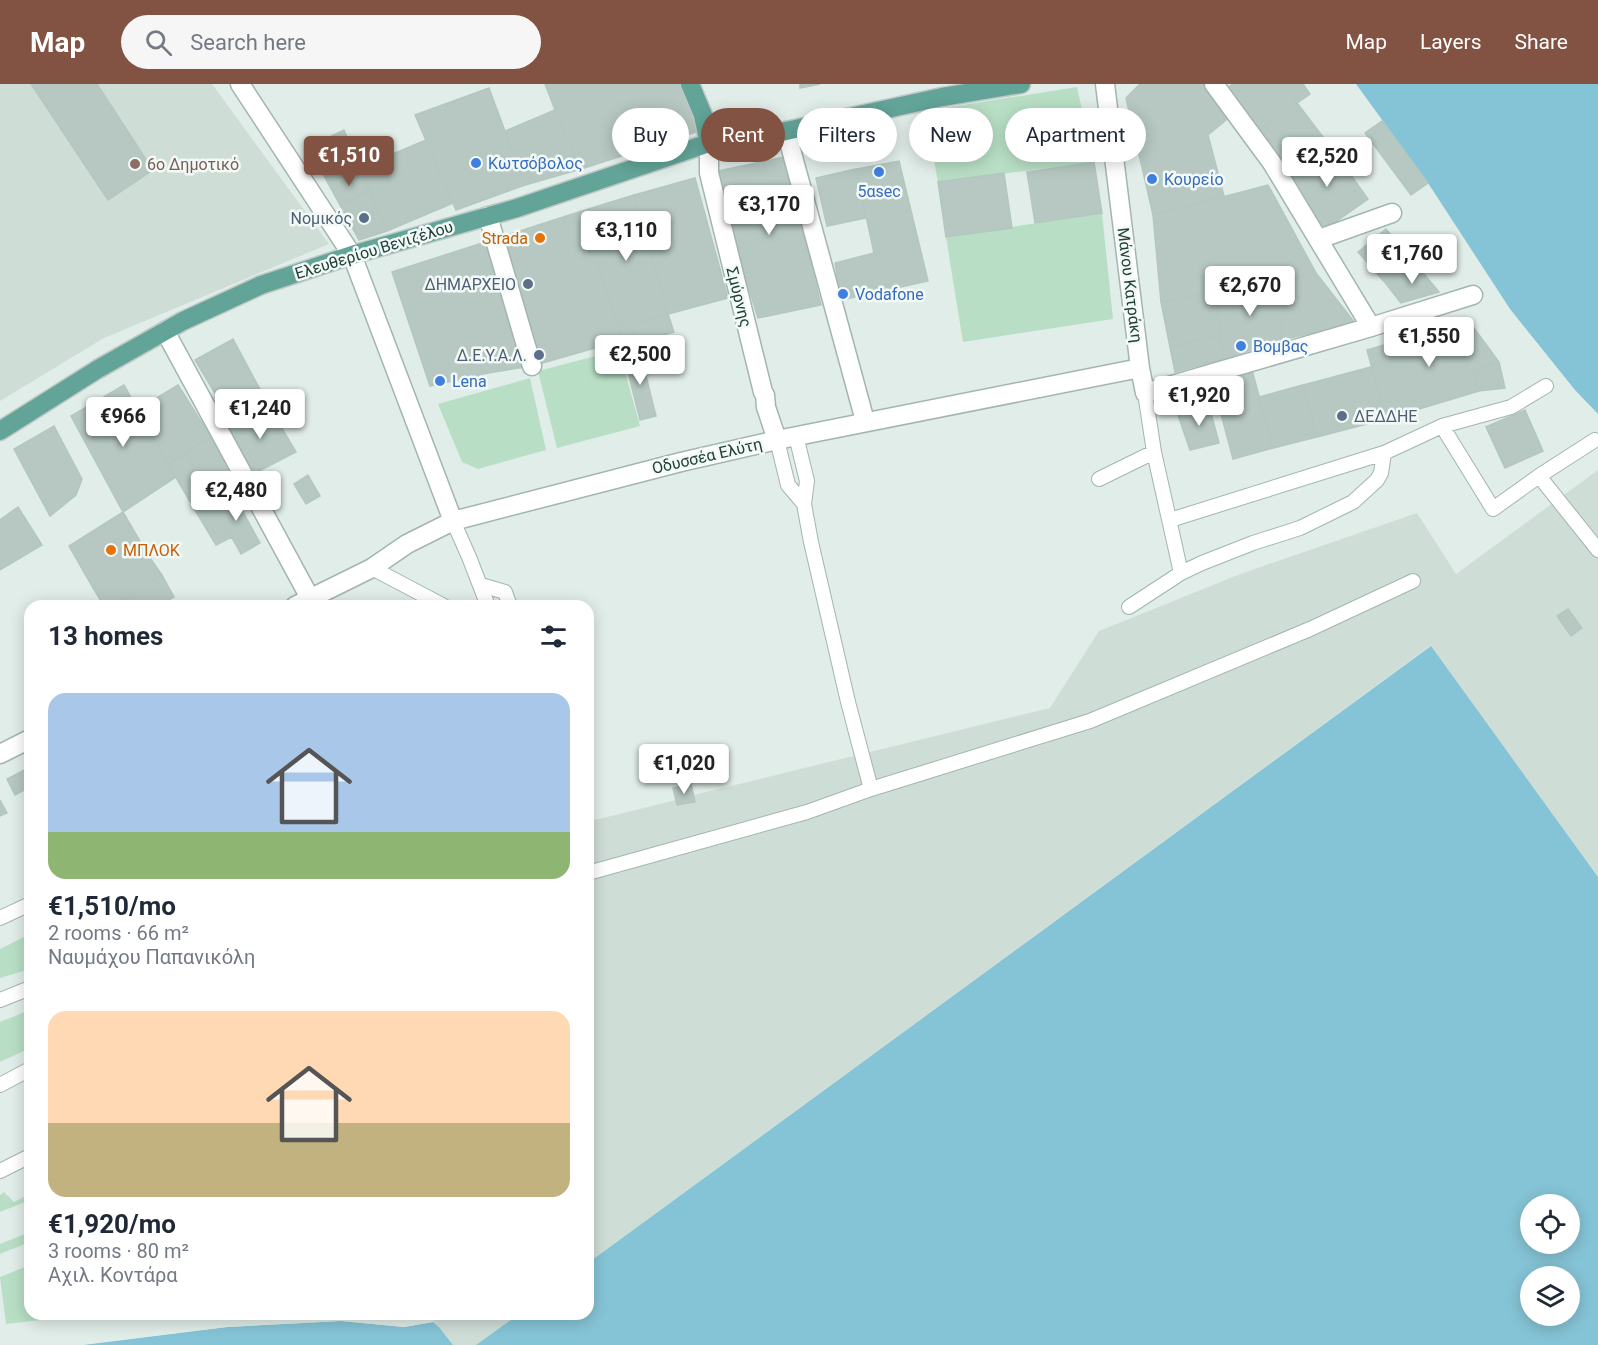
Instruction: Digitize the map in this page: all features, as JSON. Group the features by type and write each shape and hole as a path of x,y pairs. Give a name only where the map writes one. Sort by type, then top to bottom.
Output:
{"main road":[{"name":"Σμύρνης","path":"690,84 701,110"},
{"name":"Ελευθερίου Βενιζέλου","path":"786,131 942,97 1021,84"},
{"name":"Ελευθερίου Βενιζέλου","path":"0,431 98,369 165,331 261,285 352,255 517,208 701,146"}],"street":[{"path":"240,84 352,255 453,521"},
{"name":"Μάνου Κατράκη","path":"1105,84 1145,393"},
{"path":"1214,84 1272,163 1371,327"},
{"path":"786,131 865,422"},
{"name":"Σμύρνης","path":"709,162 709,173 742,312 762,392 765,395 766,407 777,440"},
{"path":"1319,239 1392,213"},
{"path":"488,216 532,366"},
{"path":"1145,393 1473,295"},
{"path":"165,331 301,600"},
{"name":"Οδυσσέα Ελύτη","path":"306,600 372,568 407,544 453,521 681,462 777,440 1140,368"},
{"path":"0,754 24,742"}],"lane":[{"path":"1170,520 1384,453 1442,426 1511,407 1546,386"},
{"name":"Μάνου Κατράκη","path":"1145,393 1154,452 1181,573"},
{"path":"1442,426 1493,509 1595,440"},
{"path":"796,436 807,481 804,504 811,542 870,789"},
{"path":"777,440 788,485 804,504"},
{"path":"1098,479 1154,452"},
{"path":"1129,607 1181,573 1212,559 1300,528 1353,502 1382,473 1384,453"},
{"path":"1539,476 1598,550"},
{"path":"453,521 486,600"},
{"path":"372,568 433,600"},
{"path":"594,871 807,812 870,789 1090,722 1310,629 1413,581"},
{"path":"481,585 505,592 508,600"},
{"path":"0,918 24,907"},
{"path":"0,1000 24,990"},
{"path":"0,1085 24,1072"},
{"path":"0,1171 24,1159"}],"shaded area":[{"name":"6ο Δημοτικό","path":"0,84 212,84 329,244 104,338 0,401"},
{"path":"1598,470 1598,877 1430,646 594,1259 594,820 676,800 673,788 691,784 694,795 1050,708 1099,631 1243,573 1417,513 1456,574"},
{"path":"433,1320 511,1320 476,1345 453,1345"}],"green space":[{"path":"1077,87 1082,108 1005,108 1005,162 1094,162 938,182 934,162 993,162 993,108 944,108"},
{"path":"1102,213 1113,319 963,342 946,237"},
{"path":"619,350 640,426 557,448 538,371"},
{"path":"530,378 546,450 478,469 462,462 438,404"},
{"path":"24,937 24,971 0,978 0,949"},
{"path":"24,1012 24,1051 0,1062 0,1022"},
{"path":"4,1192 14,1202 24,1197 24,1202 0,1212 0,1195"},
{"path":"24,1234 24,1244 0,1254 0,1244"},
{"path":"24,1267 24,1320 40,1320 6,1324 0,1277"}],"water":[{"path":"1356,84 1598,84 1598,414 1575,390 1510,309 1428,183"},
{"path":"1431,646 1598,877 1598,1345 476,1345 511,1320 594,1320 594,1259"},
{"path":"341,1321 404,1327 433,1322 453,1345 83,1345 227,1327"}],"pier":[{"path":"303,1320 362,1320 404,1324 431,1320 433,1322 404,1327 341,1321 227,1327 80,1345 82,1342 227,1324"}],"building":[{"path":"31,84 97,84 153,170 108,200"},
{"path":"545,84 683,84 699,131 689,134 689,108 612,108 612,159 581,169"},
{"path":"800,84 820,84 800,88"},
{"path":"1140,84 1207,84 1231,116 1208,135 1224,196 1153,215 1141,162 1146,162 1146,108 1128,108 1126,98"},
{"path":"1233,84 1283,84 1297,103 1255,134 1223,91"},
{"path":"1283,84 1303,84 1310,94 1297,103"},
{"name":"Κωτσόβολος","path":"489,88 525,185 456,210 415,115"},
{"path":"1297,103 1330,146 1286,178 1255,134"},
{"path":"555,110 581,169 525,185 505,131"},
{"path":"1382,121 1428,183 1411,195 1365,133"},
{"path":"344,130 360,168 328,183 309,147"},
{"path":"426,140 453,203 387,231 360,168"},
{"path":"1330,146 1368,199 1324,230 1286,178"},
{"path":"785,157 821,305 758,318 713,172 761,162 785,162"},
{"path":"899,161 928,281 841,300 835,263 874,253 856,169"},
{"path":"1094,162 1102,213 1035,223 1027,172"},
{"path":"360,168 369,191 340,205 328,183"},
{"path":"856,169 866,218 827,226 816,178"},
{"path":"1004,173 1012,228 946,237 938,182"},
{"path":"695,178 728,298 668,314 634,195"},
{"path":"1268,185 1316,273 1161,302 1153,215"},
{"name":"Νομικός","path":"369,191 387,231 359,240 340,205"},
{"path":"634,195 668,314 618,327 582,211"},
{"path":"582,211 623,344 602,346 532,366 430,386 392,272"},
{"path":"1386,229 1414,262 1387,285 1358,252"},
{"path":"1414,262 1439,292 1401,303 1387,285"},
{"path":"1316,273 1355,323 1281,340 1285,279"},
{"path":"1285,279 1281,340 1224,359 1215,292"},
{"path":"1215,292 1220,335 1170,347 1161,302"},
{"path":"668,314 674,332 635,343 631,325"},
{"path":"1468,320 1499,362 1473,371 1479,391 1386,419 1367,350"},
{"path":"631,325 635,342 623,344 618,327"},
{"path":"1220,335 1224,359 1175,372 1170,347"},
{"path":"233,339 270,408 234,425 195,360"},
{"path":"640,352 656,416 640,420 624,356"},
{"path":"1499,362 1505,388 1479,391 1473,371"},
{"path":"1371,367 1386,419 1317,437 1303,385"},
{"path":"1252,370 1273,448 1233,459 1212,380"},
{"path":"124,385 176,477 123,512 71,416"},
{"path":"178,385 211,437 168,464 138,409"},
{"path":"1303,385 1317,437 1273,448 1259,397"},
{"path":"1209,405 1219,443 1190,450 1177,412"},
{"path":"270,408 296,452 257,472 220,430"},
{"path":"1525,410 1543,451 1505,468 1486,427"},
{"path":"54,426 82,479 76,495 50,516 14,449"},
{"path":"220,430 257,472 211,500 186,453"},
{"path":"186,453 211,500 195,510 168,464"},
{"path":"308,475 320,496 306,504 294,484"},
{"path":"231,490 260,543 241,554 211,500"},
{"path":"211,500 232,537 216,545 195,510"},
{"path":"18,507 42,545 0,570 0,520"},
{"path":"123,512 148,555 93,588 69,546"},
{"path":"148,555 162,575 122,600 100,600 93,588"},
{"path":"162,575 174,597 169,600 122,600"},
{"path":"1568,609 1582,628 1571,636 1557,616"},
{"path":"24,770 24,790 15,795 7,779"},
{"path":"691,784 695,802 677,805 673,788"},
{"path":"0,800 7,813 0,816"}],"place":[{"name":"Κωτσόβολος","path":"476,163"},
{"name":"6ο Δημοτικό","path":"135,164"},
{"name":"5αsec","path":"879,172"},
{"name":"Κουρείο","path":"1152,179"},
{"name":"Νομικός","path":"364,218"},
{"name":"Strada","path":"540,238"},
{"name":"ΔΗΜΑΡΧΕΙΟ","path":"528,284"},
{"name":"Vodafone","path":"843,294"},
{"name":"Βομβας","path":"1241,346"},
{"name":"Δ.Ε.Υ.Α.Λ.","path":"539,355"},
{"name":"Lena","path":"440,381"},
{"name":"ΔΕΔΔΗΕ","path":"1342,416"},
{"name":"ΜΠΛΟΚ","path":"111,550"}]}
